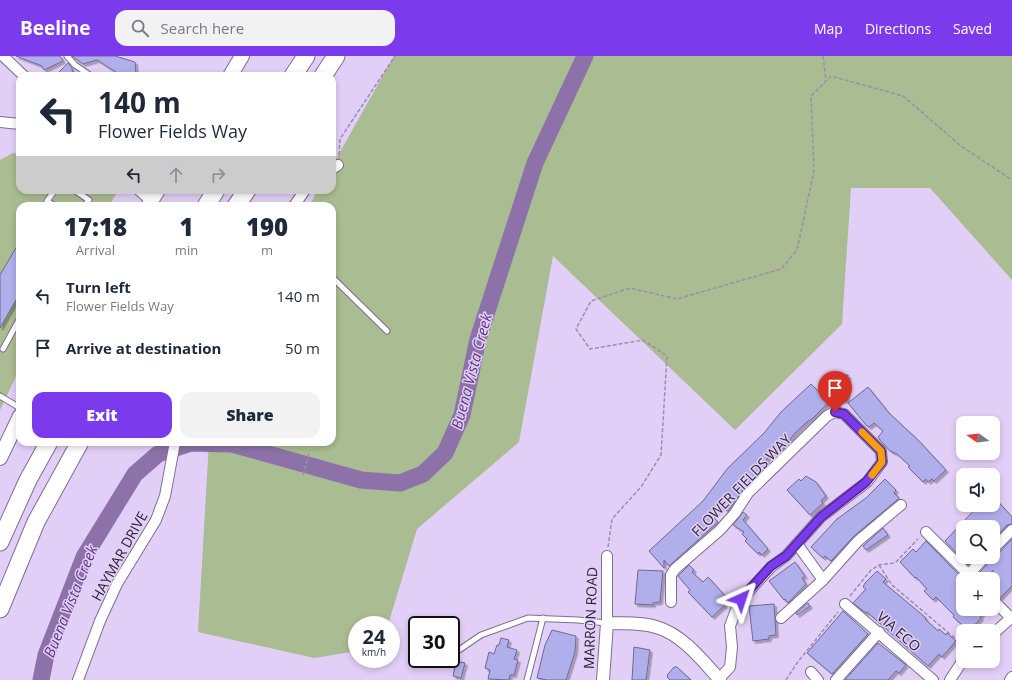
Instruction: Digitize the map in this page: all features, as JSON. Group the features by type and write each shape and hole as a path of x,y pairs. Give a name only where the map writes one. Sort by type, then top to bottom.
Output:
{"highway":[{"path":"296,72 306,56"},
{"path":"326,72 336,56"},
{"path":"0,542 28,480 47,446"},
{"path":"0,609 36,522 78,446"}],"main road":[{"path":"232,72 242,56"},
{"path":"0,458 16,424"}],"street":[{"path":"3,56 20,72"},
{"path":"0,122 16,124"},
{"name":"FLOWER FIELDS WAY","path":"671,602 671,575 675,569 720,530 735,513 748,493 828,416 835,412 844,414 881,451 882,462 866,482 821,517 786,556 771,566 739,602 730,626 732,648 730,667 719,679"},
{"name":"HAYMAR DRIVE","path":"78,680 102,615 117,584 156,520 165,496 174,446"},
{"path":"781,618 824,580 858,541 901,505"},
{"path":"1000,542 1012,530"},
{"path":"926,532 965,572"},
{"path":"797,544 824,580"},
{"name":"MARRON ROAD","path":"603,680 607,624 607,556"},
{"name":"VIA ECO","path":"845,604 933,680"},
{"path":"1000,606 1012,617 1000,628"},
{"path":"607,624 636,624 656,627 668,631 681,641 719,679"},
{"path":"836,680 879,632"},
{"path":"950,680 958,668"},
{"path":"811,672 818,680"}],"lane":[{"path":"67,56 75,65 85,72"},
{"path":"49,202 47,201 52,194"},
{"path":"80,194 88,200 87,202"},
{"path":"336,281 387,330"},
{"path":"1,349 16,325"},
{"path":"0,396 16,406"},
{"path":"460,649 481,635 528,618 578,620 607,624"},
{"path":"526,680 543,618"}],"path":[{"path":"336,161 340,139 395,56"},
{"path":"823,56 826,80"},
{"path":"607,556 612,520 641,487 660,455 667,356 643,340 590,349 576,329 591,301 630,288 677,299 781,269 797,250 814,170 811,96 826,80 831,76 903,96 961,146 1012,180"},
{"path":"303,475 309,453"},
{"path":"786,680 797,662 871,570 879,565 895,563 926,532"},
{"path":"879,565 892,585 956,639"}],"green space":[{"path":"394,56 1012,56 1012,280 930,188 851,188 842,324 735,430 553,256 519,442 417,529 391,616 348,616 348,652 314,658 198,632 209,446 336,446 336,202 311,202 316,194 336,194 336,159"},
{"path":"13,153 16,153 16,194 116,194 111,202 16,202 16,376 0,410 0,160"}],"building":[{"path":"16,56 60,56 63,61 44,70 42,66"},
{"path":"72,56 115,56 135,62 136,72 116,72 97,60 83,64"},
{"path":"68,63 72,68 72,72 59,72"},
{"path":"16,248 16,300 0,328 0,275"},
{"path":"830,375 848,375 847,401 829,400"},
{"path":"811,384 829,402 795,433 782,450 778,447 766,460 769,463 753,479 752,477 728,511 722,507 712,516 718,522 669,566 664,560 664,568 649,551 703,501 727,469 764,433 781,412"},
{"path":"868,387 889,413 918,440 946,470 934,481 932,479 928,482 926,479 923,482 908,467 910,466 897,454 890,451 880,440 878,437 883,431 874,423 869,427 866,425 848,403"},
{"path":"806,476 816,482 826,496 821,501 823,503 810,515 787,490 799,479 801,481"},
{"path":"885,479 896,490 894,493 899,498 854,536 831,561 825,556 823,558 811,547 837,519 866,498"},
{"path":"1000,504 1012,517 1012,524 1007,525 1000,532 1000,520 965,520 972,512 1000,512"},
{"path":"743,512 747,515 743,520 768,549 762,555 759,552 758,554 745,541 747,539 742,534 744,532 733,525"},
{"path":"883,528 888,535 866,550 863,546"},
{"path":"956,529 956,552 945,541"},
{"path":"1012,539 1012,586 1000,598 1000,572 993,572 993,570 991,572 980,572 987,564 1000,564 1000,552"},
{"path":"926,541 956,572 956,616 980,616 981,618 975,624 961,624 936,597 933,600 924,591 927,589 900,562 913,549 916,552"},
{"path":"795,562 805,576 802,578 806,584 788,603 769,581"},
{"path":"689,565 694,570 692,572 703,582 708,577 727,598 723,603 725,605 712,617 688,592 690,590 678,576"},
{"path":"638,570 663,571 660,602 653,603 653,605 635,604"},
{"path":"877,571 886,579 883,582 926,618 925,619 938,631 939,629 946,635 947,633 956,641 942,657 939,654 928,666 867,612 866,613 853,603 866,589 863,587"},
{"path":"808,603 810,606 797,615 796,613"},
{"path":"774,604 776,635 769,636 769,639 753,641 749,606"},
{"path":"843,611 868,634 832,674 807,653"},
{"path":"552,630 576,636 575,652 566,680 547,680 537,678 545,645"},
{"path":"501,638 509,640 507,647 517,650 514,659 518,660 514,675 510,675 509,680 488,679 490,670 485,668 489,652 494,654"},
{"path":"878,643 906,665 899,673 896,671 888,680 845,680"},
{"path":"634,647 650,650 646,680 632,680"},
{"path":"460,662 465,663 461,678 453,676 455,668 460,668"},
{"path":"674,667 677,667 691,680 670,680 667,677"}],"waterway":[{"name":"Buena Vista Creek","path":"239,446 361,480 400,483 423,474 445,453 462,415 478,339 535,163 585,56"},
{"name":"Buena Vista Creek","path":"41,680 46,655 84,557 135,474 158,454 182,446"}],"slow traffic":[{"path":"862,432 881,451 882,462 872,475"}],"route":[{"path":"741,599 771,566 786,556 821,517 866,482 882,462 881,451 844,414 835,412"}]}
